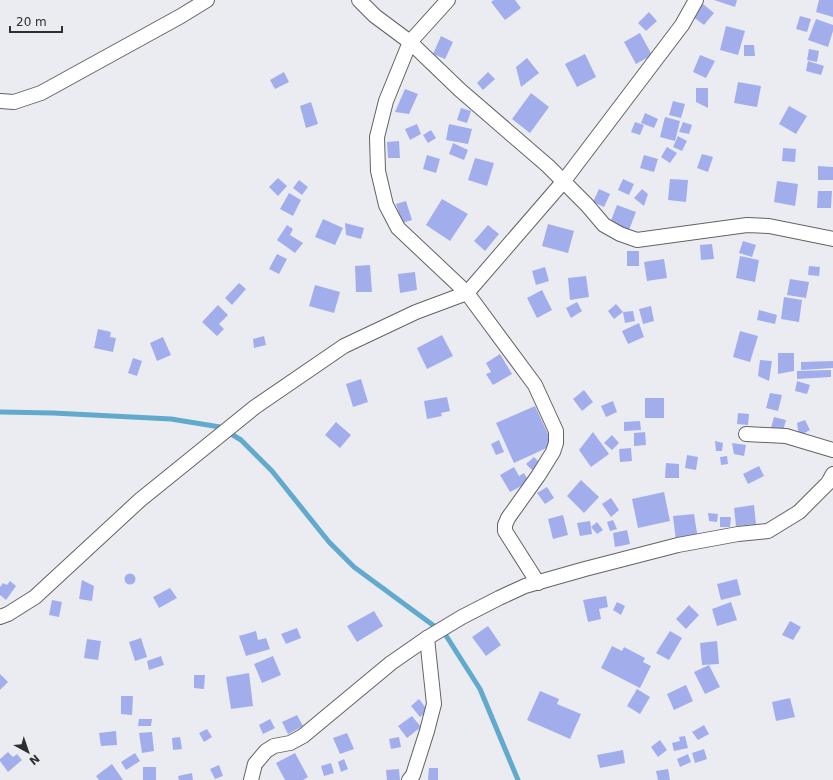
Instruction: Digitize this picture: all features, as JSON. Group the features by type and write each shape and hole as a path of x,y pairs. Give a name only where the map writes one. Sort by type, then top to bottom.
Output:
{"street":[{"path":"0,101 14,102 40,93 181,16 207,0"},
{"path":"359,0 375,16 410,42 460,90 548,166 587,205 604,225 620,234 637,240 747,225 769,226 833,239"},
{"path":"372,0 375,16"},
{"path":"448,0 410,42 386,101 377,137 378,171 386,205 398,228 466,293 535,385 556,431 556,443 552,452 538,476 508,518 505,525 505,531 538,583"},
{"path":"0,617 8,614 35,597 140,500 255,407 344,346 416,312 466,293 563,182 682,25 696,0"},
{"path":"746,434 786,436 833,450"},
{"path":"251,780 254,764 266,752 274,746 290,743 303,736 391,663 427,638 462,617 525,586 585,569 678,545 738,534 768,531 799,512 828,483 833,474"},
{"path":"409,780 413,775 434,704 427,638"}],"building":[{"path":"494,0 515,0 521,8 505,20 491,2"},
{"path":"714,0 737,0 735,7"},
{"path":"819,0 833,0 833,17 816,12"},
{"path":"703,4 714,13 704,25 692,16"},
{"path":"649,12 657,21 646,31 638,23"},
{"path":"800,16 811,19 807,32 796,29"},
{"path":"816,19 833,25 833,31 828,47 808,40"},
{"path":"726,26 745,31 738,55 720,50"},
{"path":"640,33 652,55 636,64 624,42"},
{"path":"441,36 453,42 445,59 433,54"},
{"path":"744,45 754,45 755,56 744,56"},
{"path":"809,49 819,51 817,62 807,60"},
{"path":"585,54 596,77 577,87 565,64"},
{"path":"700,55 715,61 706,78 693,72"},
{"path":"527,58 539,73 521,87 516,67"},
{"path":"808,61 824,66 821,75 806,71"},
{"path":"284,72 289,82 275,89 270,80"},
{"path":"488,72 495,79 483,90 477,83"},
{"path":"738,82 761,86 757,107 734,103"},
{"path":"696,88 708,88 708,108 696,102"},
{"path":"405,89 418,94 409,114 395,112"},
{"path":"531,93 549,107 530,133 512,119"},
{"path":"673,101 685,104 681,118 669,115"},
{"path":"311,102 318,124 306,128 300,106"},
{"path":"789,106 807,116 796,134 779,124"},
{"path":"461,108 471,111 467,123 457,120"},
{"path":"645,113 658,119 654,128 641,123"},
{"path":"665,117 680,121 675,141 660,137"},
{"path":"635,122 644,125 640,135 631,132"},
{"path":"683,122 692,125 689,134 679,132"},
{"path":"417,124 421,134 410,140 405,129"},
{"path":"449,124 472,129 468,144 446,140"},
{"path":"431,130 436,138 428,143 423,135"},
{"path":"678,136 687,141 682,151 673,147"},
{"path":"399,141 400,158 388,158 387,142"},
{"path":"453,143 468,150 464,160 449,154"},
{"path":"667,147 677,153 670,163 661,157"},
{"path":"783,148 796,149 795,162 782,161"},
{"path":"702,154 713,157 708,172 697,168"},
{"path":"427,155 440,159 436,173 423,169"},
{"path":"644,155 658,159 654,172 640,168"},
{"path":"475,158 494,163 487,186 468,180"},
{"path":"818,166 833,167 833,180 818,180"},
{"path":"278,178 287,186 278,196 269,187"},
{"path":"623,179 634,184 629,195 618,190"},
{"path":"670,179 688,180 686,202 668,200"},
{"path":"299,180 308,187 302,195 293,188"},
{"path":"777,181 798,184 795,206 774,202"},
{"path":"599,189 610,194 604,207 593,202"},
{"path":"642,189 648,194 644,206 634,198"},
{"path":"818,191 832,191 831,208 817,208"},
{"path":"289,193 301,200 293,216 280,209"},
{"path":"442,199 468,214 450,241 426,225"},
{"path":"406,201 412,220 402,223 396,204"},
{"path":"617,205 636,212 629,230 610,223"},
{"path":"323,219 343,228 335,245 315,237"},
{"path":"345,223 364,228 361,239 346,235"},
{"path":"548,224 574,231 568,253 542,246"},
{"path":"287,225 293,229 290,235 303,243 295,253 277,240"},
{"path":"488,225 499,234 485,251 474,241"},
{"path":"743,241 756,245 752,257 739,253"},
{"path":"712,244 714,259 701,260 700,245"},
{"path":"627,251 639,251 639,266 627,266"},
{"path":"277,254 287,259 279,274 269,269"},
{"path":"740,256 759,260 755,282 736,278"},
{"path":"664,259 667,278 647,281 644,262"},
{"path":"370,265 372,292 356,292 355,266"},
{"path":"809,266 820,267 819,276 808,275"},
{"path":"545,267 549,281 536,285 532,271"},
{"path":"415,272 417,290 400,293 398,274"},
{"path":"586,276 589,297 570,300 568,278"},
{"path":"790,279 809,282 806,298 787,295"},
{"path":"239,283 246,289 232,305 225,298"},
{"path":"315,285 340,292 334,313 309,306"},
{"path":"542,290 552,310 537,318 527,298"},
{"path":"784,297 802,300 799,322 781,319"},
{"path":"577,302 582,311 571,318 566,308"},
{"path":"616,304 623,312 614,319 608,311"},
{"path":"218,305 228,315 219,324 224,329 217,336 202,322"},
{"path":"651,306 654,321 643,324 639,309"},
{"path":"759,310 777,315 775,324 757,320"},
{"path":"633,311 635,321 625,323 623,312"},
{"path":"639,323 644,337 628,344 622,331"},
{"path":"98,329 111,332 110,337 116,338 113,352 94,348"},
{"path":"740,331 758,336 750,362 733,357"},
{"path":"442,335 453,356 427,369 417,348"},
{"path":"264,336 266,345 254,348 253,339"},
{"path":"163,337 171,355 157,361 150,343"},
{"path":"778,353 794,353 794,371 778,374"},
{"path":"500,354 512,374 493,385 486,374 491,372 486,363"},
{"path":"133,358 142,361 137,376 128,373"},
{"path":"760,360 772,361 769,381 758,376"},
{"path":"833,361 833,368 801,370 801,362"},
{"path":"831,370 831,377 797,379 797,371"},
{"path":"361,379 368,402 353,407 346,384"},
{"path":"797,381 810,385 807,394 795,391"},
{"path":"584,390 593,402 582,411 573,399"},
{"path":"770,393 782,395 778,411 766,408"},
{"path":"447,397 450,411 441,413 442,416 427,419 424,401"},
{"path":"645,398 664,398 664,418 645,418"},
{"path":"613,401 617,412 606,417 601,406"},
{"path":"535,406 553,445 514,463 496,423"},
{"path":"738,413 749,414 748,425 737,424"},
{"path":"774,417 786,420 783,431 771,428"},
{"path":"805,420 810,430 799,436 797,423"},
{"path":"640,421 641,430 624,431 624,422"},
{"path":"336,422 351,435 340,448 325,435"},
{"path":"593,432 609,454 591,467 579,450"},
{"path":"645,432 646,445 634,446 634,433"},
{"path":"612,435 619,443 612,450 604,443"},
{"path":"499,440 504,452 496,455 491,444"},
{"path":"715,441 723,443 722,451 716,451"},
{"path":"732,443 746,445 744,456 734,454"},
{"path":"631,448 632,461 620,462 619,449"},
{"path":"687,455 698,457 696,470 685,468"},
{"path":"727,456 728,464 721,465 720,457"},
{"path":"534,457 542,465 534,472 526,464"},
{"path":"666,463 679,464 679,478 665,478"},
{"path":"759,466 764,476 748,484 743,474"},
{"path":"514,467 519,476 524,473 529,482 510,492 500,475"},
{"path":"581,480 599,497 584,513 567,496"},
{"path":"547,487 554,498 545,504 537,493"},
{"path":"664,492 670,521 638,528 632,499"},
{"path":"611,498 619,510 611,517 602,504"},
{"path":"754,505 756,524 736,526 734,508"},
{"path":"708,513 718,514 717,522 709,521"},
{"path":"694,514 698,539 676,541 673,516"},
{"path":"563,515 568,535 553,539 548,519"},
{"path":"720,517 731,517 730,527 720,527"},
{"path":"613,520 617,529 610,531 607,522"},
{"path":"590,521 592,534 580,536 577,523"},
{"path":"597,522 603,530 597,534 591,527"},
{"path":"627,530 630,544 615,547 613,533"},
{"path":"130,573 134,575 136,579 134,583 130,585 126,583 124,579 126,575"},
{"path":"737,579 741,595 721,600 717,584"},
{"path":"82,580 94,586 92,601 79,599"},
{"path":"10,581 16,586 6,600 0,595 0,587 3,583 7,585"},
{"path":"170,588 177,598 159,608 153,597"},
{"path":"606,596 608,607 599,609 601,619 588,622 583,600"},
{"path":"52,600 62,602 59,617 49,615"},
{"path":"617,602 625,606 621,615 613,610"},
{"path":"731,602 737,620 717,626 712,609"},
{"path":"689,605 699,615 686,629 676,619"},
{"path":"374,611 383,626 357,642 347,626"},
{"path":"790,621 801,627 793,640 782,635"},
{"path":"488,626 501,645 486,656 472,637"},
{"path":"297,628 301,638 286,644 281,634"},
{"path":"256,631 258,640 266,638 270,649 246,656 239,636"},
{"path":"670,631 682,638 669,660 656,653"},
{"path":"141,638 147,657 135,661 129,642"},
{"path":"87,639 101,641 98,660 84,658"},
{"path":"717,641 719,664 702,665 700,643"},
{"path":"612,646 622,651 624,647 645,658 643,662 651,666 640,688 601,668"},
{"path":"161,656 164,665 149,670 147,661"},
{"path":"273,656 281,675 262,683 254,664"},
{"path":"709,665 720,687 705,694 694,672"},
{"path":"249,673 253,706 231,709 226,677"},
{"path":"0,674 8,682 0,690"},
{"path":"194,675 205,675 204,689 194,688"},
{"path":"686,685 693,701 674,710 667,694"},
{"path":"637,689 650,697 640,714 627,706"},
{"path":"540,691 559,699 557,704 581,714 570,739 527,720"},
{"path":"121,696 133,696 132,715 121,714"},
{"path":"790,698 795,717 776,721 772,702"},
{"path":"419,699 428,711 420,717 411,706"},
{"path":"297,715 303,726 288,734 282,722"},
{"path":"412,716 421,727 407,738 398,726"},
{"path":"139,719 152,719 151,726 138,726"},
{"path":"270,719 275,728 263,734 259,725"},
{"path":"704,725 709,734 698,740 692,732"},
{"path":"207,729 212,737 204,742 199,733"},
{"path":"116,731 117,745 101,746 99,733"},
{"path":"152,732 154,751 142,753 139,733"},
{"path":"347,733 354,749 340,754 333,738"},
{"path":"685,736 688,748 674,751 672,743 680,741 679,737"},
{"path":"180,737 182,749 173,750 172,738"},
{"path":"399,737 401,747 391,749 389,739"},
{"path":"660,740 667,750 658,757 651,747"},
{"path":"704,749 707,759 695,763 692,753"},
{"path":"623,750 625,763 600,768 597,755"},
{"path":"8,752 13,757 17,754 22,760 8,772 0,759"},
{"path":"135,753 140,761 126,770 121,762"},
{"path":"295,753 308,777 303,780 285,780 276,763"},
{"path":"688,754 691,762 680,767 677,759"},
{"path":"344,759 348,769 341,772 338,762"},
{"path":"331,763 334,773 324,776 321,766"},
{"path":"112,764 123,780 99,780 96,776"},
{"path":"219,765 223,776 215,779 210,769"},
{"path":"143,767 156,767 156,780 143,780"},
{"path":"429,768 438,768 438,780 428,780"},
{"path":"399,769 400,780 387,780 386,770"},
{"path":"668,769 670,780 658,780 656,771"},
{"path":"192,773 193,780 179,780 178,776"}],"waterway":[{"path":"0,412 171,419 220,427 241,440 272,471 329,542 354,567 445,634 480,689 518,780"}]}
